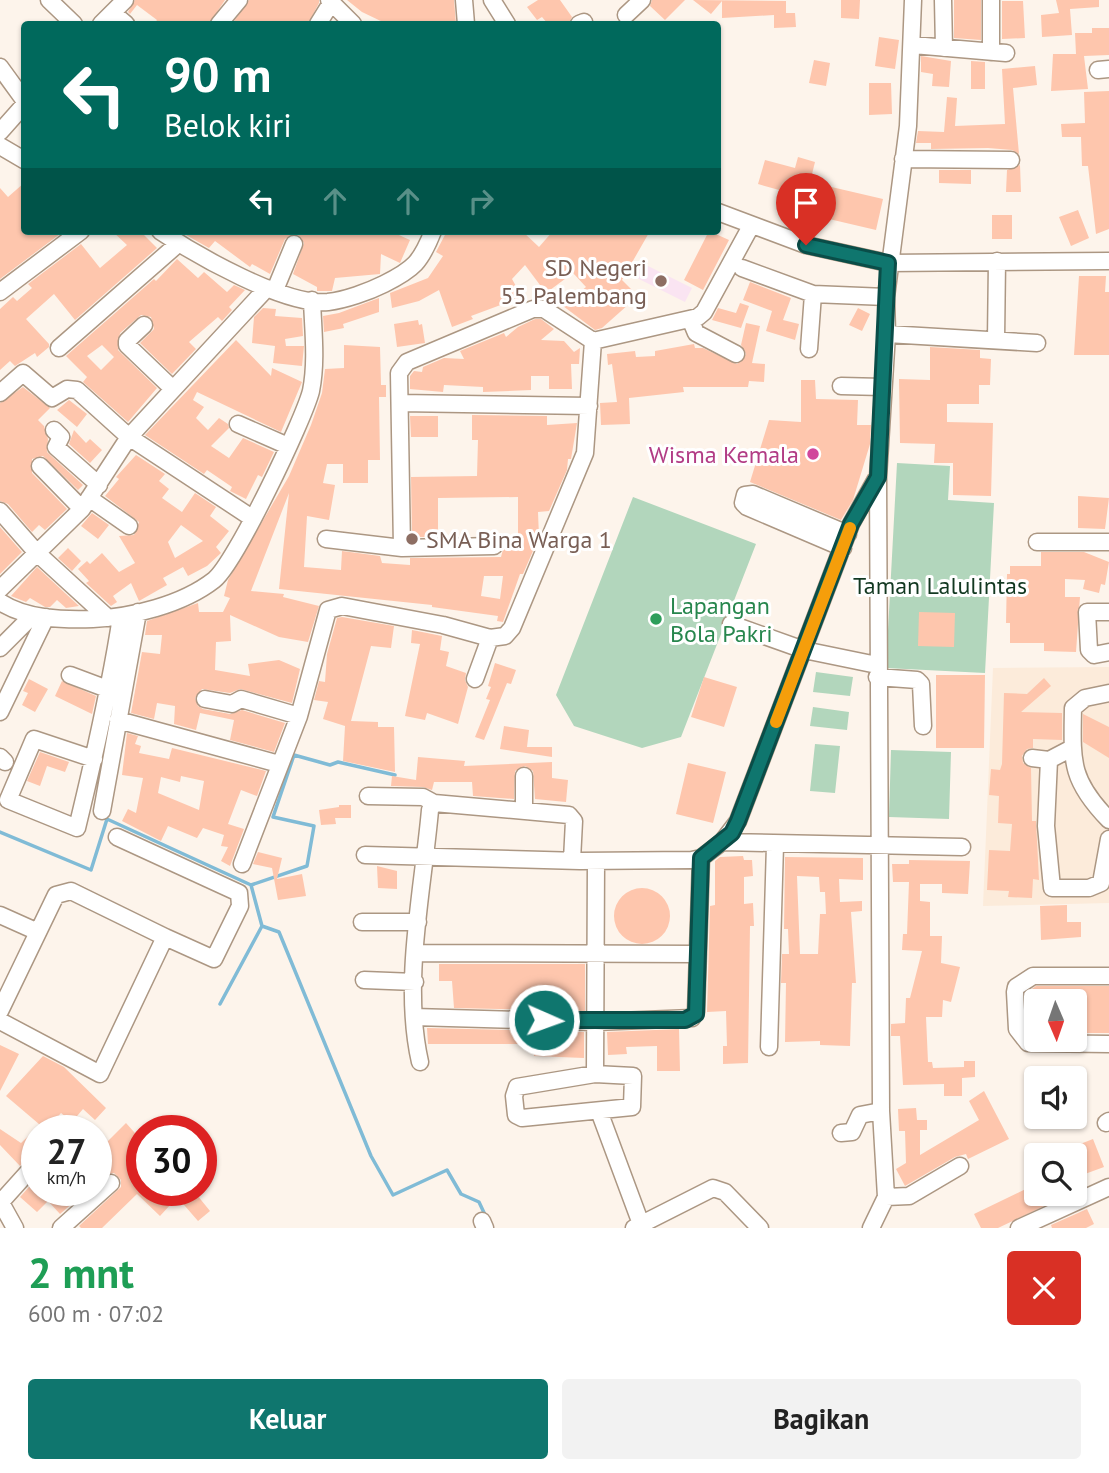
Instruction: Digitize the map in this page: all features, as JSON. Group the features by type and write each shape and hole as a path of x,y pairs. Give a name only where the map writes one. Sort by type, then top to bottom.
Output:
{"street":[{"path":"49,0 71,21"},
{"path":"107,19 125,0"},
{"path":"222,21 239,0"},
{"path":"464,0 466,21"},
{"path":"492,0 505,21"},
{"path":"626,15 642,0"},
{"path":"871,1228 886,1197 881,1111 878,477 887,334 888,263 903,159 913,46 913,0"},
{"path":"943,0 944,48"},
{"path":"913,46 998,53 990,0"},
{"path":"320,21 330,1 350,21"},
{"path":"0,66 21,96"},
{"path":"0,132 21,108"},
{"path":"2,152 21,159"},
{"path":"903,159 1011,160"},
{"path":"721,213 806,245 888,263 1109,261"},
{"path":"402,548 399,373 407,362 533,309 544,309 593,341 691,321 704,312 751,226"},
{"path":"0,292 76,235"},
{"path":"166,235 271,289 327,302 375,288 407,272 422,259 431,235"},
{"path":"59,348 179,243"},
{"path":"0,589 90,497 129,436 271,289 294,244"},
{"path":"996,340 997,261"},
{"path":"742,268 813,294 886,297"},
{"path":"809,349 813,294"},
{"path":"0,602 15,612 40,616 114,618 177,600 214,580 252,518 288,446 310,391 314,367 312,300"},
{"path":"691,321 696,333 736,354"},
{"path":"144,325 127,341 127,345 173,389"},
{"path":"887,334 1037,343"},
{"path":"242,863 299,716 328,610 333,606 443,625 490,638 505,635 512,628 585,453 593,341"},
{"path":"0,393 23,373 52,398 67,389 77,390 129,436 252,518"},
{"path":"841,386 883,387"},
{"path":"400,402 589,406"},
{"path":"238,424 288,446"},
{"path":"54,430 61,438 56,447 90,497"},
{"path":"40,466 90,497 128,526"},
{"path":"365,855 596,861 701,858 722,842 738,821 845,541 878,477"},
{"path":"745,495 753,495 845,541 747,507 743,503 745,495"},
{"path":"0,512 37,553 114,618"},
{"path":"326,539 402,548 494,546"},
{"path":"1037,542 1109,541"},
{"path":"102,811 138,612"},
{"path":"1109,612 1087,612 1088,650 1094,654 1109,652"},
{"path":"0,648 40,616"},
{"path":"2,704 40,616"},
{"path":"94,759 34,739 8,800 77,828 94,759 110,690 114,618"},
{"path":"732,624 804,650 920,684 923,726"},
{"path":"475,679 490,638"},
{"path":"70,675 110,690"},
{"path":"1109,693 1085,698 1073,708 1072,748 1081,789 1109,820"},
{"path":"205,699 232,704 241,699 299,716"},
{"path":"118,720 279,764"},
{"path":"1072,748 1040,759 1052,888 1089,888 1101,883 1109,839"},
{"path":"524,776 524,810"},
{"path":"368,796 423,797 434,803 573,817 572,860"},
{"path":"420,1062 414,1017 416,953 430,810 434,803"},
{"path":"0,1011 56,895 71,891 214,959 240,906 239,893 117,837"},
{"path":"722,842 962,847"},
{"path":"769,1047 775,845"},
{"path":"414,1017 595,1022 692,1018 696,1012 701,858"},
{"path":"595,1074 596,861"},
{"path":"0,915 38,932"},
{"path":"362,922 418,922"},
{"path":"0,1021 100,1074 164,937"},
{"path":"416,953 698,954"},
{"path":"1109,976 1033,976 1016,987 1015,992 1017,1029 1028,1043 1109,1044"},
{"path":"364,981 415,982"},
{"path":"595,1074 627,1074 635,1078 632,1107 522,1118 516,1115 514,1090 523,1084 595,1074"},
{"path":"599,1111 637,1226 713,1188 725,1192 760,1228"},
{"path":"841,1133 852,1132 860,1115 881,1111"},
{"path":"886,1197 909,1196 960,1166"},
{"path":"15,1228 0,1202 21,1179"},
{"path":"1019,1228 1109,1187"},
{"path":"61,1228 85,1206"}],"shaded area":[{"name":"SD Negeri 55 Palembang","path":"638,261 692,288 685,302 631,275"},
{"path":"1109,667 1109,903 983,906 993,668"}],"green space":[{"name":"Taman Lalulintas","path":"897,463 950,466 948,500 994,503 985,673 886,668"},
{"name":"Lapangan Bola Pakri","path":"633,497 756,544 681,737 642,748 574,726 556,695"},
{"path":"816,672 853,677 850,696 813,692"},
{"path":"813,707 849,712 847,730 810,726"},
{"path":"815,744 840,746 835,793 810,791"},
{"path":"891,750 951,752 949,819 889,817"}],"building":[{"path":"135,0 225,0 211,21 156,21 137,5 130,14 128,12"},
{"path":"249,0 319,0 310,21 234,21"},
{"path":"347,0 454,0 456,21 381,21 362,12"},
{"path":"538,0 560,0 572,17 570,21 545,21 542,17 537,20 527,7"},
{"path":"652,0 685,0 665,20 650,6"},
{"path":"693,0 786,1 786,13 795,13 796,27 774,28 774,15 722,18 722,1 711,14"},
{"path":"841,0 860,0 859,19 841,18"},
{"path":"954,0 981,0 981,40 954,38"},
{"path":"1056,0 1099,0 1099,7 1070,9 1072,35 1042,37 1041,15 1059,13"},
{"path":"1002,1 1023,1 1025,38 1002,39"},
{"path":"1092,28 1109,28 1109,55 1084,56 1088,89 1051,91 1053,54 1076,54 1075,33 1092,33"},
{"path":"879,37 899,40 895,69 875,66"},
{"path":"921,56 951,61 949,87 932,86 933,74 921,72"},
{"path":"814,60 830,63 826,86 809,83"},
{"path":"971,61 985,62 985,89 971,89"},
{"path":"1035,66 1037,85 1013,88 1019,154 1012,150 988,148 931,149 931,143 916,143 918,131 944,132 947,97 957,98 955,126 1005,124 1002,69"},
{"path":"869,83 891,83 892,114 869,115"},
{"path":"1109,91 1109,229 1096,234 1088,166 1082,166 1081,137 1062,137 1061,124 1085,123 1084,92"},
{"path":"798,157 815,162 810,182 883,199 876,230 812,215 813,212 786,205 790,193 758,184 765,160 795,168"},
{"path":"1020,165 1021,192 1006,192 1007,170"},
{"path":"939,170 971,170 971,184 939,183"},
{"path":"21,186 21,235 59,235 0,279 0,188 8,197"},
{"path":"1078,210 1089,238 1071,246 1059,217"},
{"path":"992,215 1012,215 1012,239 992,239"},
{"path":"116,235 144,235 157,248 75,320 54,294 26,319 49,347 37,357 35,353 15,366 10,361 0,370 0,309 13,297 17,301 32,288 28,284 81,244 100,268 127,245"},
{"path":"186,235 295,235 285,239 270,274 252,264 250,267 215,241 209,248"},
{"path":"298,235 399,235 410,240 400,263 381,254 380,274 335,278 332,291 317,291 317,287 293,274 304,243"},
{"path":"445,235 526,235 539,247 550,235 648,235 622,280 638,296 602,328 595,330 563,306 586,287 573,273 546,293 525,265 512,279 522,297 471,316 473,319 452,327 439,290 419,301 392,308 390,293 428,278 443,256 436,252"},
{"path":"707,235 718,235 729,240 703,290 684,280"},
{"path":"177,259 198,278 204,272 227,292 234,285 245,290 229,307 232,310 222,321 218,317 189,342 196,349 172,374 140,343 154,329 151,317 141,315 120,333 118,350 157,388 128,422 83,382 87,377 66,356 154,279 156,281","holes":["102,345 114,357 101,370 87,356"]},
{"path":"1079,276 1106,276 1105,292 1109,292 1109,355 1074,355"},
{"path":"750,282 791,298 783,320 799,324 795,340 766,331 772,311 743,300"},
{"path":"379,298 379,312 343,324 344,328 324,332 323,316"},
{"path":"740,303 749,306 741,328 712,320 718,308 736,313"},
{"path":"263,308 276,309 275,316 302,318 303,336 285,339 286,346 304,346 302,366 273,363 275,346 252,343 254,317"},
{"path":"858,308 870,314 862,331 849,325"},
{"path":"541,319 554,329 541,340 564,341 574,352 580,348 579,364 571,364 572,389 549,389 549,376 531,376 531,390 483,392 483,387 444,385 443,392 410,389 410,376 414,371 422,372 423,367 444,358 464,359 460,351 504,333 506,337 518,327"},
{"path":"418,320 419,325 422,324 425,343 397,347 394,324"},
{"path":"746,323 760,326 752,363 765,364 764,382 749,381 748,387 683,387 684,392 629,398 630,424 601,425 600,403 617,402 612,364 608,365 607,354 635,351 636,357 655,356 655,351 694,344 695,348 703,348 737,364 746,354 741,345"},
{"path":"236,340 271,376 272,368 302,382 281,432 197,392 193,400 204,407 196,418 208,430 219,418 228,424 229,428 211,446 229,458 243,438 274,452 262,477 258,475 246,499 230,491 232,487 207,470 204,474 145,435"},
{"path":"344,345 380,347 381,385 386,385 386,397 379,397 380,460 368,460 368,483 343,483 343,464 327,464 323,483 335,485 329,520 307,516 304,567 341,570 342,551 380,556 382,563 410,565 410,558 501,557 504,546 518,546 518,497 438,498 438,537 412,537 411,477 477,476 478,440 472,440 472,415 547,416 547,425 577,423 567,470 549,511 538,512 539,537 523,574 520,574 503,622 497,621 498,616 432,605 279,589 289,493 251,591 284,594 283,597 319,606 308,642 279,637 230,615 231,641 216,642 215,670 250,676 248,664 279,660 300,669 292,703 240,689 230,693 202,689 195,698 198,706 203,709 230,714 242,710 285,723 274,752 230,740 234,720 200,713 196,730 174,724 175,706 157,703 154,719 131,713 142,652 160,654 162,635 145,635 147,621 198,603 199,612 223,612 230,598 224,596 228,580 289,476 311,425 322,393 325,369 344,368","holes":["484,576 503,576 500,599 481,596"]},
{"path":"930,347 980,350 980,358 991,359 990,385 979,385 979,404 947,404 947,422 993,423 991,496 953,495 953,463 934,463 935,444 900,443 899,379 930,380"},
{"name":"Wisma Kemala","path":"801,380 815,380 816,399 858,400 857,425 871,425 870,444 853,500 841,520 750,482 769,420 801,422"},
{"path":"23,387 50,408 38,420 44,426 48,439 47,452 83,485 78,490 43,456 32,459 32,473 67,509 45,530 39,525 32,532 8,504 0,501 0,403"},
{"path":"69,400 87,414 77,427 57,410"},
{"path":"410,416 438,416 438,437 411,437"},
{"path":"74,430 86,443 90,439 102,450 90,463 69,444"},
{"path":"136,455 165,474 159,481 169,489 162,498 182,512 195,493 216,507 210,516 229,531 216,547 221,553 207,566 188,576 183,567 163,578 167,585 139,601 131,583 113,596 117,602 111,606 86,583 89,581 78,569 87,561 90,564 102,553 119,572 135,563 119,536 134,535 139,522 105,496 119,479 116,477","holes":["181,525 203,541 175,558 168,542"]},
{"path":"1078,496 1109,498 1105,529 1078,528"},
{"path":"92,513 109,525 98,539 81,526"},
{"path":"0,527 22,552 0,574"},
{"path":"68,548 81,561 72,571 58,558"},
{"path":"1041,552 1084,552 1109,562 1105,585 1101,584 1099,593 1083,589 1085,580 1065,579 1065,597 1080,597 1076,652 1044,651 1044,643 1010,643 1010,623 1006,623 1007,574 1010,574 1010,566 1041,566"},
{"path":"37,567 79,606 66,608 57,600 50,607 45,607 30,598 26,602 11,596"},
{"path":"919,612 955,613 954,647 918,646"},
{"path":"337,618 394,626 391,648 371,646 351,721 378,722 378,727 394,727 395,772 343,761 345,726 323,719 328,702 314,700 319,681 325,682 327,654"},
{"path":"412,630 442,636 440,650 449,652 446,666 466,673 468,687 458,724 427,713 425,720 405,716 420,644 411,643"},
{"path":"495,663 516,670 511,684 507,683 484,740 475,737 490,700 486,699"},
{"path":"936,675 985,675 984,748 936,748"},
{"path":"704,677 737,687 724,727 691,717"},
{"path":"1044,678 1051,686 1021,712 1062,713 1062,740 1033,739 1033,748 1027,749 1022,756 1023,763 1031,768 1032,821 1036,821 1039,880 1033,879 1032,898 1008,897 1009,891 987,890 989,850 1010,851 1012,824 998,823 999,796 989,795 991,769 1000,770 1002,764 1004,693 1027,694"},
{"path":"29,679 48,689 35,712 22,705 28,693 23,691"},
{"path":"62,681 96,696 92,714 55,696"},
{"path":"1083,714 1109,727 1109,758 1083,742"},
{"path":"504,726 529,730 527,747 552,747 552,757 500,749"},
{"path":"127,733 138,736 135,744 141,746 139,753 169,759 172,748 266,771 257,796 241,790 228,824 244,829 230,866 221,861 228,847 221,846 224,835 203,828 197,838 168,826 161,841 122,821 128,809 136,813 143,778 122,775","holes":["181,776 204,781 199,810 158,793 161,777 180,782"]},
{"path":"40,752 69,762 65,772 47,766 40,786 27,781"},
{"path":"418,757 465,761 464,766 552,762 552,778 568,780 566,802 535,799 533,771 525,766 515,771 514,799 473,796 472,782 434,782 432,790 423,787 391,786 392,776 416,780"},
{"path":"688,763 726,772 713,823 676,814"},
{"path":"351,805 351,818 335,818 336,824 321,825 319,810"},
{"path":"258,852 282,858 277,879 302,874 306,896 278,900 272,868 253,864"},
{"path":"743,856 744,860 752,860 753,876 744,877 744,904 753,903 754,926 750,926 748,1063 723,1064 723,1046 727,1046 726,1011 707,1012 710,906 715,905 715,861 720,857"},
{"path":"785,857 863,858 863,880 839,879 840,902 862,901 862,911 851,912 856,983 852,983 850,1046 820,1045 820,1041 785,1042 786,983 781,983 782,954 789,954 788,929 784,929","holes":["797,876 819,877 820,892 825,892 826,914 820,914 818,954 800,954"]},
{"path":"909,860 970,861 968,894 942,893 942,884 920,884 920,901 930,902 930,936 942,936 941,963 960,967 951,1002 943,1000 942,1017 926,1017 928,1062 932,1062 933,1068 964,1067 964,1061 975,1061 975,1077 962,1078 962,1096 944,1096 944,1084 903,1085 900,1036 891,1036 891,1024 905,1023 906,998 910,998 922,951 902,950 903,934 907,934 909,882 893,882 892,864 909,864"},
{"path":"377,866 397,871 397,889 378,888"},
{"path":"637,888 647,888 662,896 668,905 668,927 662,936 647,944 637,944 619,932 614,921 614,911 626,893"},
{"path":"1067,905 1067,922 1081,922 1081,937 1041,940 1040,906"},
{"path":"439,964 585,964 585,1011 454,1008 452,981 439,981"},
{"path":"1036,986 1109,986 1109,1033 1087,1033 1087,989 1032,989"},
{"path":"427,1028 584,1032 584,1058 534,1056 533,1044 428,1044"},
{"path":"679,1029 680,1071 657,1071 657,1046 626,1047 627,1054 608,1055 607,1032"},
{"path":"0,1045 19,1054 0,1091"},
{"path":"43,1056 64,1067 106,1108 100,1115 90,1115 83,1109 78,1115 28,1115 6,1096"},
{"path":"984,1091 1009,1139 968,1159 966,1154 955,1157 905,1186 896,1169 906,1163 905,1131 899,1131 898,1109 916,1108 917,1120 927,1120 927,1130 920,1130 920,1155 979,1120 969,1101"},
{"path":"126,1123 126,1205 102,1228 81,1228 79,1226 101,1206 112,1206 112,1195 121,1187 121,1180 112,1173 112,1137"},
{"path":"0,1129 21,1143 20,1166 0,1145"},
{"path":"1093,1139 1104,1167 1087,1173 1087,1143 1083,1143"},
{"path":"1024,1190 1024,1206 1044,1206 998,1228 981,1228 974,1214"},
{"path":"30,1206 43,1206 37,1212"},
{"path":"53,1206 69,1206 60,1214"},
{"path":"150,1206 169,1206 160,1216"},
{"path":"185,1206 206,1206 210,1211 198,1221"},
{"path":"1087,1209 1094,1224 1086,1228 1052,1228 1051,1225"}],"waterway":[{"path":"251,885 307,866 314,826 273,817 294,755 330,765 338,762 395,775"},
{"path":"0,832 91,870 107,819 251,885 262,926 279,932 371,1156 393,1195 447,1170 461,1194 479,1202 486,1217"},
{"path":"220,1004 262,926"}],"slow traffic":[{"path":"776,722 850,528"}],"place":[{"name":"SD Negeri 55 Palembang","path":"661,281"},
{"name":"Wisma Kemala","path":"813,454"},
{"name":"SMA Bina Warga 1","path":"412,539"},
{"name":"Lapangan Bola Pakri","path":"656,619"}],"route":[{"path":"544,1020 685,1020 696,1014 701,858 732,833 738,821 851,524 878,477 887,334 888,263 806,245"}]}
